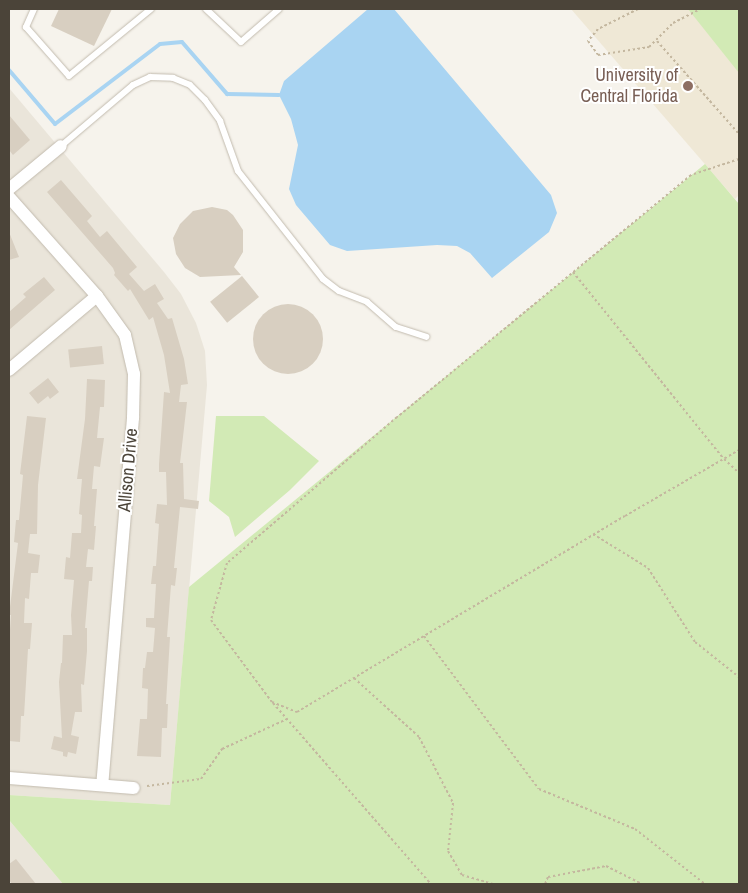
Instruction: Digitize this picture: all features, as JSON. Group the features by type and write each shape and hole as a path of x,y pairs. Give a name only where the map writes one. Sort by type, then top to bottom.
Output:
{"street":[{"path":"9,189 61,146"},
{"name":"Allison Drive","path":"9,197 96,296 125,335 134,374 132,428 102,786"},
{"path":"9,370 96,296"},
{"path":"9,778 134,788"}],"lane":[{"path":"34,9 26,27 69,76 151,9"},
{"path":"206,9 241,42 280,9"},
{"path":"61,146 133,85 150,77 173,78 190,85 205,100 220,121 243,178 323,279 340,291 367,302 396,327 426,337"}],"path":[{"path":"638,9 598,29 588,41 598,55 650,47 673,23 700,9"},
{"path":"656,40 739,134"},
{"path":"431,884 272,702 211,620 227,562 397,416 691,175 739,159"},
{"path":"573,272 724,459 739,472"},
{"path":"272,702 297,712 593,534 739,450"},
{"path":"593,534 648,568 695,642 739,677"},
{"path":"424,636 539,789 635,829 705,884"},
{"path":"354,678 419,737 452,803 448,851 462,875 494,884"},
{"path":"134,788 202,779 222,749 287,719"},
{"path":"545,884 548,876 606,866 642,884"}],"shaded area":[{"name":"University of Central Florida","path":"571,9 739,9 739,195 735,199"},
{"path":"9,88 181,294 196,323 205,351 207,385 170,805 9,795"},
{"path":"9,820 63,884 9,884"}],"green space":[{"path":"688,9 739,9 739,73"},
{"path":"705,164 739,204 739,884 63,884 9,820 9,795 170,805 189,587"},
{"path":"216,416 264,416 319,461 290,490 235,537 229,517 209,501"}],"water":[{"path":"368,9 394,9 551,195 557,213 549,232 492,278 470,253 457,246 437,245 347,251 330,245 296,205 289,189 298,145 291,119 279,95 284,81"}],"building":[{"path":"59,9 112,9 94,46 51,26"},
{"path":"9,115 30,140 13,155 9,150"},
{"path":"61,180 92,216 87,221 100,237 107,231 137,267 129,274 144,291 155,284 164,299 157,303 168,319 172,318 184,359 188,384 181,385 179,402 187,402 180,463 183,463 184,499 199,501 198,509 180,507 174,568 177,568 175,586 171,585 167,637 170,637 166,704 168,704 167,728 162,728 161,757 137,756 140,719 147,719 148,689 142,688 143,668 145,668 147,652 153,652 155,628 146,627 146,618 154,618 156,584 151,584 153,566 156,566 159,524 155,523 157,504 167,505 166,472 159,472 164,392 170,393 164,355 153,317 149,320 130,289 128,291 114,275 113,268 47,192"},
{"path":"212,207 227,210 233,215 243,230 243,252 234,267 241,275 200,277 185,268 176,254 173,238 180,224 193,211"},
{"path":"9,232 19,257 9,260"},
{"path":"242,276 259,297 227,323 210,302"},
{"path":"44,277 55,290 9,330 9,312 26,297 23,294"},
{"path":"281,304 295,304 308,310 317,319 323,332 321,352 313,364 295,374 281,374 268,368 259,359 253,346 253,332 259,319 268,310"},
{"path":"102,346 104,364 70,367 68,350"},
{"path":"48,378 59,392 50,399 48,396 38,404 29,393"},
{"path":"87,379 105,380 104,407 100,407 97,438 104,438 100,467 94,466 92,489 97,489 94,526 96,526 94,550 88,549 86,567 93,567 92,581 89,581 85,628 87,628 87,651 84,685 81,684 82,712 75,712 71,735 79,737 76,754 68,752 67,757 63,756 63,752 51,749 54,736 62,738 59,682 63,635 72,635 71,615 74,580 64,579 66,557 70,558 72,533 81,533 82,515 79,514 82,479 77,479 85,419"},
{"path":"27,416 46,418 38,485 37,534 30,534 28,553 40,555 38,573 31,573 29,599 25,598 24,623 32,623 30,649 28,649 24,716 21,716 20,742 9,741 9,644 11,615 9,615 18,543 14,542 16,520 19,520 23,475 20,474"},
{"path":"16,859 36,884 12,884 9,880 9,864"}],"waterway":[{"path":"9,70 55,124 160,44 182,42 227,94 279,95"}],"place":[{"name":"University of Central Florida","path":"688,86"}]}
